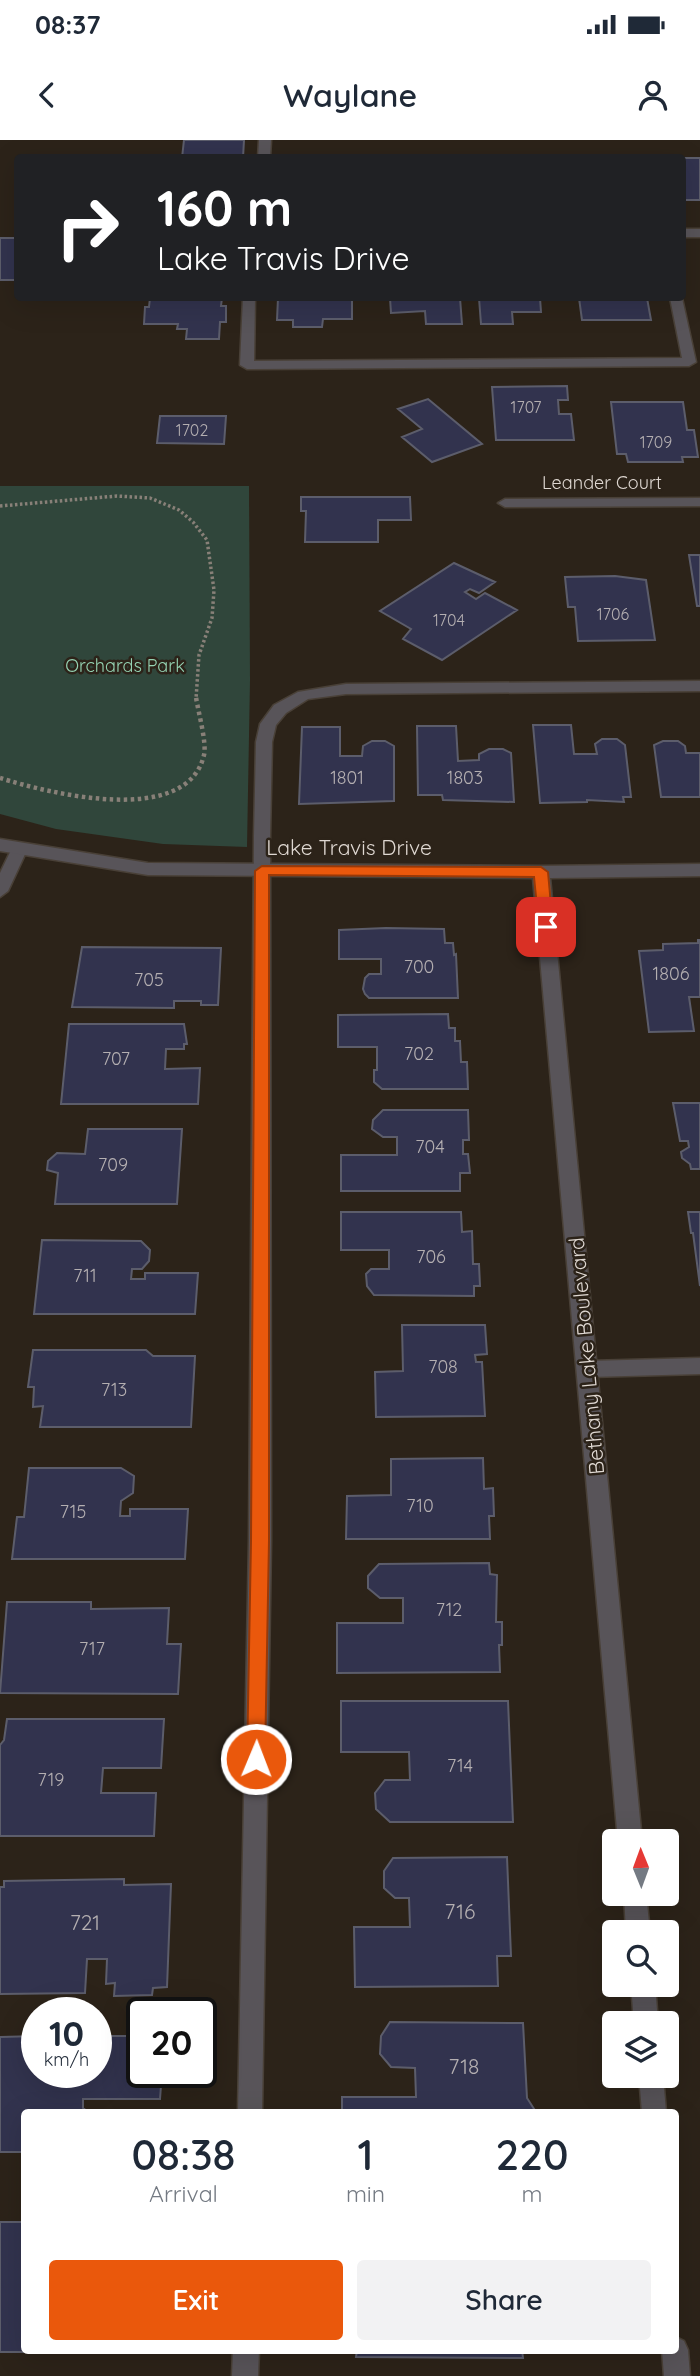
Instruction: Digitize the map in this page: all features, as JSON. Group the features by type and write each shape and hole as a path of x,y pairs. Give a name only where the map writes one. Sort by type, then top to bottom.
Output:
{"street":[{"path":"249,301 247,365 689,362 677,301"},
{"name":"Leander Court","path":"505,503 700,502"},
{"path":"250,2109 260,1541 262,871 264,742 268,724 280,709 304,695 346,689 700,686"},
{"name":"Lake Travis Drive","path":"0,845 148,869 541,872 700,870"},
{"path":"0,891 19,850"},
{"name":"Bethany Lake Boulevard","path":"541,872 589,1369 629,1829"},
{"path":"589,1369 700,1366"},
{"path":"652,2088 654,2109"},
{"path":"245,2376 246,2354"},
{"path":"675,2354 677,2376"}],"path":[{"path":"0,506 117,496 150,498 179,510 207,540 214,590 212,618 199,655 195,690 205,754 203,764 186,783 167,793 131,801 55,794 0,778"}],"green space":[{"name":"Orchards Park","path":"0,486 249,486 247,847 163,844 56,829 0,814"}],"building":[{"path":"184,140 244,140 243,154 182,154"},
{"path":"686,158 700,158 700,200 686,200"},
{"path":"0,238 14,238 14,280 0,280"},
{"path":"150,301 222,301 221,306 226,306 226,322 220,322 219,339 186,339 187,329 177,329 178,324 144,324 145,307 149,307"},
{"path":"278,301 352,301 352,319 323,319 322,327 293,327 293,320 277,320"},
{"path":"390,301 460,301 462,324 426,324 425,311 391,313"},
{"path":"479,301 540,301 541,312 512,312 513,324 481,324"},
{"path":"579,301 648,301 651,320 582,320"},
{"path":"567,386 568,400 558,400 559,414 571,414 574,440 496,440 492,387"},
{"path":"428,399 482,444 432,462 402,437 422,429 398,409"},
{"path":"611,402 683,402 687,430 694,430 698,457 682,457 683,462 628,462 626,454 617,454"},
{"path":"160,416 226,416 224,444 157,443"},
{"path":"301,497 410,497 411,520 378,520 378,542 305,542 306,511 301,511"},
{"path":"689,555 700,555 700,606 697,606"},
{"path":"454,563 495,582 479,593 470,589 465,592 476,599 485,593 517,610 442,660 403,639 411,629 380,611"},
{"path":"615,576 646,580 655,640 578,641 575,607 568,607 565,577"},
{"path":"533,725 571,725 574,754 597,754 595,744 602,739 617,739 625,745 631,797 623,797 624,802 587,800 540,803"},
{"path":"417,726 456,726 458,761 479,760 479,754 489,749 503,749 511,753 514,802 443,800 442,795 418,795"},
{"path":"302,727 340,727 340,756 362,756 363,746 372,741 385,741 394,746 394,801 299,804"},
{"path":"663,741 678,741 685,746 686,753 700,753 700,797 661,797 654,745"},
{"path":"444,929 445,943 453,943 454,955 456,954 458,998 369,998 363,989 365,978 369,974 381,974 381,959 339,959 339,930"},
{"path":"698,940 700,997 689,997 694,1031 649,1032 639,951 663,950 663,944 698,943"},
{"path":"82,947 221,948 218,1005 201,1005 201,1001 174,1001 174,1008 72,1007"},
{"path":"448,1014 449,1028 455,1028 455,1041 460,1041 461,1062 467,1062 468,1089 382,1089 374,1082 377,1047 338,1047 338,1015"},
{"path":"69,1024 184,1024 187,1044 184,1044 184,1049 166,1049 165,1069 200,1068 198,1104 61,1104"},
{"path":"673,1103 700,1103 700,1169 691,1169 690,1164 682,1158 681,1152 689,1147 688,1141 680,1141"},
{"path":"383,1110 468,1110 469,1140 463,1140 463,1154 468,1154 470,1173 460,1173 460,1191 341,1191 341,1155 397,1155 397,1137 383,1137 372,1129 373,1120"},
{"path":"88,1129 182,1129 177,1204 55,1204 58,1173 47,1170 48,1161 57,1153 85,1154"},
{"path":"341,1212 461,1212 462,1232 472,1231 473,1264 479,1264 480,1286 474,1286 474,1296 374,1295 367,1286 366,1274 371,1269 389,1269 389,1250 341,1250"},
{"path":"688,1212 700,1212 700,1286 693,1233"},
{"path":"42,1240 141,1241 150,1250 149,1261 142,1269 132,1269 131,1279 145,1279 145,1273 198,1273 195,1314 34,1314"},
{"path":"402,1325 485,1325 487,1354 475,1355 476,1362 482,1362 485,1416 376,1417 375,1372 403,1371"},
{"path":"33,1350 146,1350 153,1356 195,1356 191,1427 40,1427 43,1406 33,1407 34,1387 28,1387"},
{"path":"483,1458 484,1489 493,1488 494,1516 489,1516 490,1539 346,1539 347,1496 391,1495 391,1459"},
{"path":"29,1468 121,1468 134,1476 133,1493 121,1501 120,1516 130,1516 130,1509 188,1509 185,1559 12,1559 17,1517 24,1517"},
{"path":"489,1563 490,1574 497,1575 496,1622 502,1622 500,1672 337,1673 337,1623 403,1623 403,1598 380,1598 368,1588 368,1576 379,1564"},
{"path":"7,1602 91,1602 91,1609 169,1608 167,1644 181,1644 178,1694 0,1693"},
{"path":"341,1701 508,1701 513,1822 390,1822 376,1809 375,1793 385,1780 410,1780 409,1752 341,1752"},
{"path":"7,1719 164,1719 161,1768 103,1768 101,1793 156,1793 154,1836 0,1836 0,1745 4,1740"},
{"path":"507,1857 511,1956 497,1956 498,1986 355,1987 354,1927 410,1927 409,1898 395,1898 384,1888 384,1871 393,1858"},
{"path":"124,1879 124,1885 171,1884 167,1987 153,1988 152,1995 114,1996 115,1983 106,1984 107,1959 87,1959 85,1993 0,1994 0,1887 4,1887 4,1881"},
{"path":"390,2022 523,2023 527,2098 534,2109 342,2109 342,2097 416,2097 415,2068 391,2067 380,2054 381,2036"},
{"path":"21,2036 21,2088 112,2088 112,2036 126,2036 126,2088 161,2088 160,2099 83,2099 84,2109 21,2109 21,2152 0,2152 0,2037"},
{"path":"0,2222 21,2222 21,2352 0,2352"},
{"path":"356,2354 522,2354 523,2358 356,2357"}],"route":[{"path":"256,1759 260,1541 262,871 541,872 546,927"}]}
